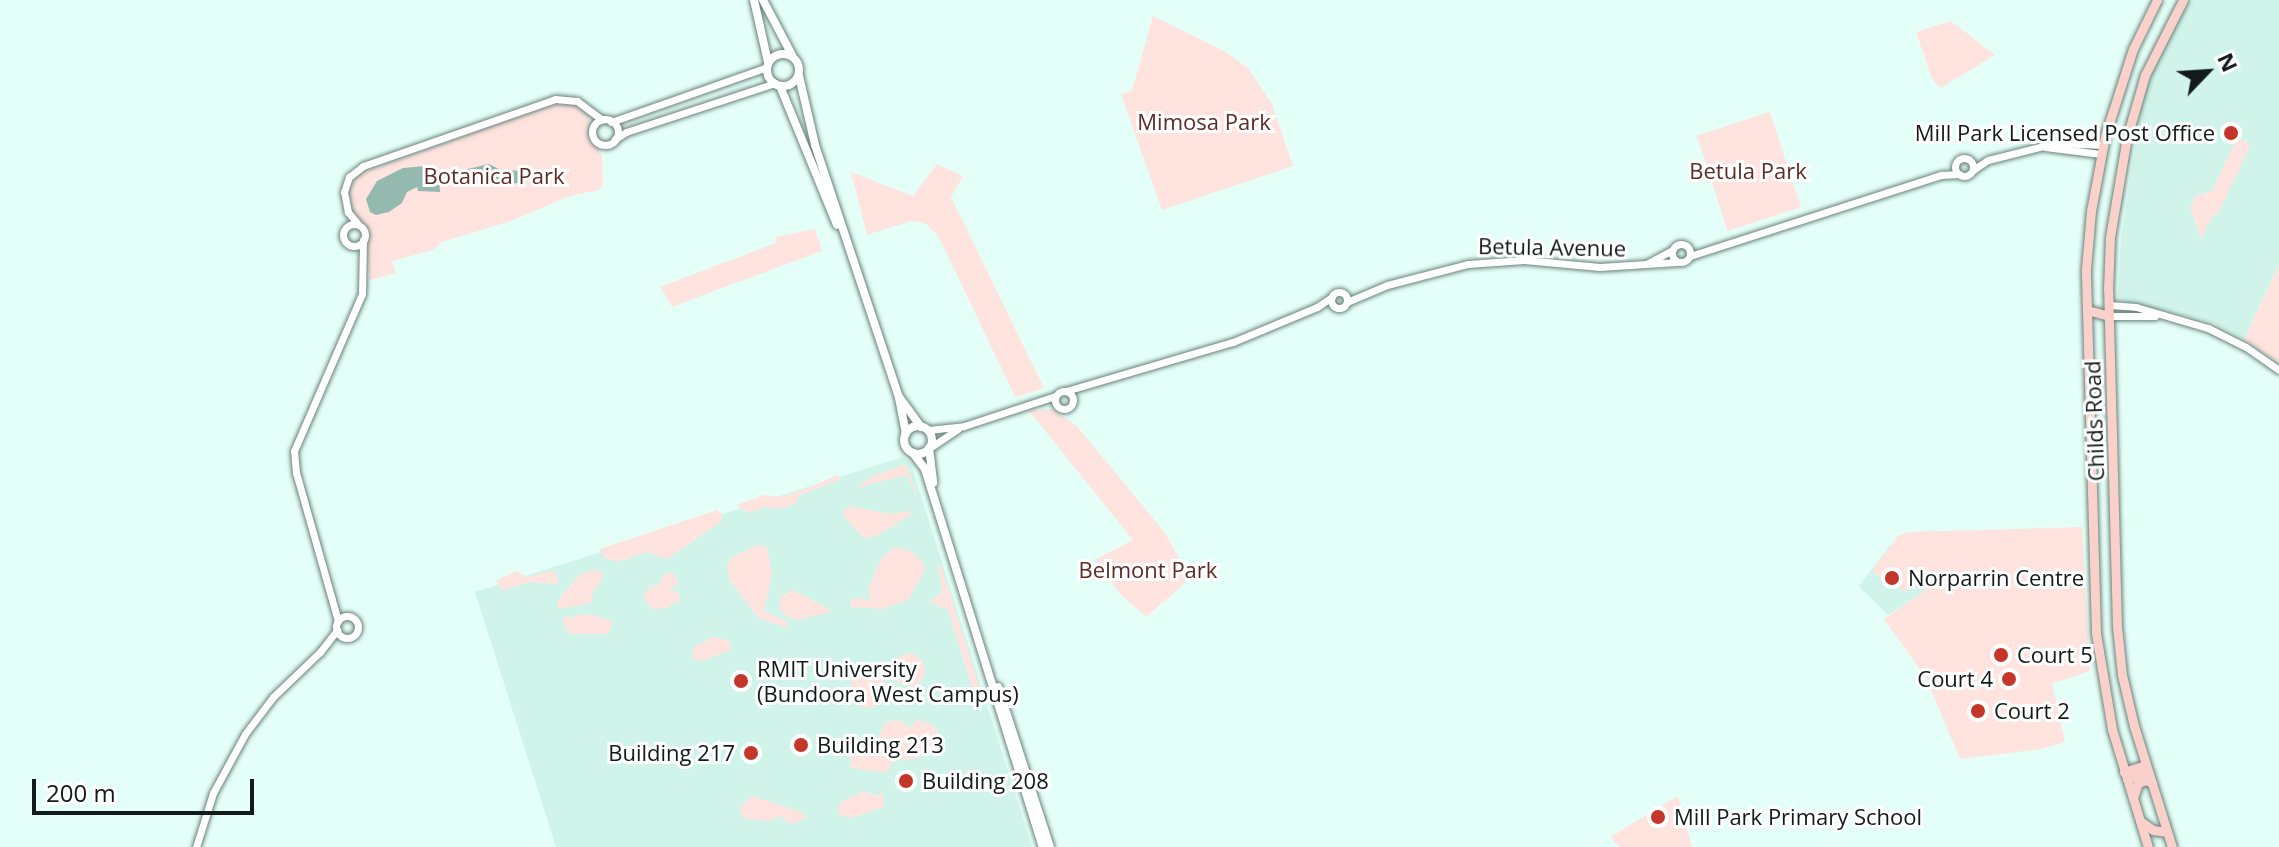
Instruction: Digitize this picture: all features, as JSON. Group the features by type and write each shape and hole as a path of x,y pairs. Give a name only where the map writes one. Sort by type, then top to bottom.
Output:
{"main road":[{"path":"754,0 768,65 838,226 845,235"},
{"path":"763,0 800,67 799,76 815,145 899,398 906,433 905,445 924,466 1043,847"},
{"name":"Childs Road","path":"2148,847 2102,686 2096,633 2087,310 2088,239 2102,150 2123,75 2157,0"},
{"name":"Childs Road","path":"2172,847 2122,675 2117,627 2109,310 2110,237 2123,153 2141,86 2183,0"},
{"path":"768,65 781,53 792,56"},
{"path":"777,85 791,84 799,76"},
{"path":"2102,150 2123,153"},
{"path":"2087,310 2109,310"},
{"path":"899,398 932,438 934,498"},
{"path":"906,433 924,429"},
{"path":"913,453 922,453 930,448"},
{"path":"982,650 1014,732 1050,847"},
{"path":"2126,775 2147,768"},
{"path":"2133,798 2138,783 2146,780 2152,783"},
{"path":"2140,821 2153,830 2167,832"}],"street":[{"path":"363,258 343,237 348,212 345,187 354,172 363,166 555,99 571,99 602,120 611,122 768,65"},
{"path":"587,108 594,126 593,137 598,143 607,145 615,139 693,109 777,85"},
{"path":"688,95 693,109"},
{"path":"594,126 602,120"},
{"path":"611,122 616,128 615,139"},
{"path":"1988,160 1967,175 1959,174 1956,165 1961,159 1988,160 2065,142 2102,150"},
{"path":"1970,161 1973,170"},
{"name":"Betula Avenue","path":"1941,175 1956,165"},
{"name":"Betula Avenue","path":"1346,298 1444,268 1483,262 1524,260 1600,267 1677,262 1689,252 1941,175 1959,174"},
{"path":"196,847 213,793 245,734 273,697 320,652 342,618 296,473 294,451 360,299 365,277 364,231 348,212"},
{"path":"347,227 358,224"},
{"path":"353,245 363,240"},
{"name":"Betula Avenue","path":"1646,264 1679,244 1689,252"},
{"path":"1671,251 1677,262"},
{"path":"924,429 964,426 1066,391 1095,385 1233,342 1317,307 1337,293 1346,298 1342,307 1317,307"},
{"path":"1332,297 1335,307"},
{"path":"2109,310 2136,307 2229,337 2279,370"},
{"path":"1031,405 1069,407 1073,400 1095,385"},
{"path":"1066,391 1073,400"},
{"path":"1055,396 1059,407"},
{"path":"930,448 964,426"},
{"path":"320,652 355,634 358,626 354,618 342,618"},
{"path":"337,630 347,638"}],"shaded area":[{"path":"2190,0 2279,0 2279,265 2244,339 2212,322 2118,300 2121,238 2144,88"},
{"path":"489,164 501,170 526,171 528,178 525,183 465,184 457,181 455,172"},
{"path":"426,166 439,174 440,192 418,191 417,187 407,192 402,203 389,212 376,215 370,212 366,199 377,181 403,168"},
{"name":"RMIT University (Bundoora West Campus)","path":"903,457 910,461 1032,847 556,847 475,592"},
{"name":"Norparrin Centre","path":"1891,544 1928,589 1888,615 1859,586"}],"green space":[{"name":"Mimosa Park","path":"1153,16 1226,52 1248,68 1272,104 1293,166 1162,210 1121,94 1132,91"},
{"path":"1951,21 1995,55 1941,88 1932,79 1916,32"},
{"name":"Botanica Park","path":"556,103 575,105 588,116 591,137 602,156 603,183 599,190 570,196 511,221 442,242 433,250 392,261 396,273 370,280 366,229 352,212 348,201 349,188 359,174"},
{"name":"Betula Park","path":"1770,112 1801,207 1728,231 1697,136"},
{"path":"2237,138 2251,144 2218,214 2213,215 2201,239 2190,207 2196,196 2212,191"},
{"path":"937,164 963,176 951,197 1044,388 1015,397 939,237 925,223 911,221 867,235 851,172 913,196"},
{"path":"815,229 822,251 672,307 660,287 776,243 775,237"},
{"path":"2279,265 2279,363 2244,339"},
{"name":"Belmont Park","path":"1052,409 1077,426 1165,533 1183,566 1187,576 1184,584 1146,617 1120,594 1095,560 1133,540 1029,411"},
{"path":"906,464 921,507 907,475 855,488 873,476"},
{"path":"838,475 841,479 799,496 795,504 781,509 764,507 749,513 736,505 765,495 780,497"},
{"path":"850,506 889,514 911,511 912,514 875,537 864,538 843,516 843,511"},
{"path":"717,510 723,515 719,523 667,559 646,552 618,562 604,558 599,549"},
{"path":"2082,527 2090,671 2052,684 2065,742 2042,749 1960,759 1926,678 1884,619 1927,589 1920,580 1904,592 1885,573 1879,577 1872,570 1899,535 1908,532"},
{"path":"756,545 767,547 772,575 764,611 787,622 788,628 758,618 729,579 727,565 731,558"},
{"path":"900,547 916,554 926,568 908,600 883,609 850,607 851,600 855,598 870,600 869,586 881,559 893,548"},
{"path":"937,564 941,566 983,698 981,701 975,698 948,610 929,602 942,592"},
{"path":"596,569 602,573 602,580 593,592 591,603 558,609 558,600 579,575"},
{"path":"517,571 527,577 551,571 556,573 559,584 530,582 502,590 496,580"},
{"path":"672,573 679,582 670,590 679,594 680,600 667,608 651,609 643,596 651,586 659,585 664,574"},
{"path":"793,590 830,612 798,620 789,618 780,610 780,597"},
{"path":"590,614 611,621 613,625 607,634 571,634 566,629 562,618"},
{"path":"712,637 728,640 732,650 704,660 692,659 693,648"},
{"path":"909,654 920,659 925,670 920,681 909,686 898,681 893,670 898,659"},
{"path":"868,672 881,677 886,690 881,703 868,708 855,703 850,690 855,677"},
{"path":"916,719 934,726 939,734 934,744 916,759 894,760 886,773 850,768 851,752 877,740 885,723 898,720 911,728"},
{"path":"864,791 875,796 884,793 884,807 851,818 837,814 841,802"},
{"path":"752,796 802,812 807,818 792,824 778,816 771,821 745,819 739,808"},
{"name":"Mill Park Primary School","path":"1678,796 1692,847 1620,847 1610,837"}],"place":[{"name":"Mill Park Licensed Post Office","path":"2231,133"},
{"name":"Norparrin Centre","path":"1892,578"},
{"name":"Court 5","path":"2001,655"},
{"name":"Court 4","path":"2009,679"},
{"name":"RMIT University (Bundoora West Campus)","path":"741,681"},
{"name":"Court 2","path":"1978,711"},
{"name":"Building 213","path":"801,745"},
{"name":"Building 217","path":"751,753"},
{"name":"Building 208","path":"906,781"},
{"name":"Mill Park Primary School","path":"1658,817"}]}
